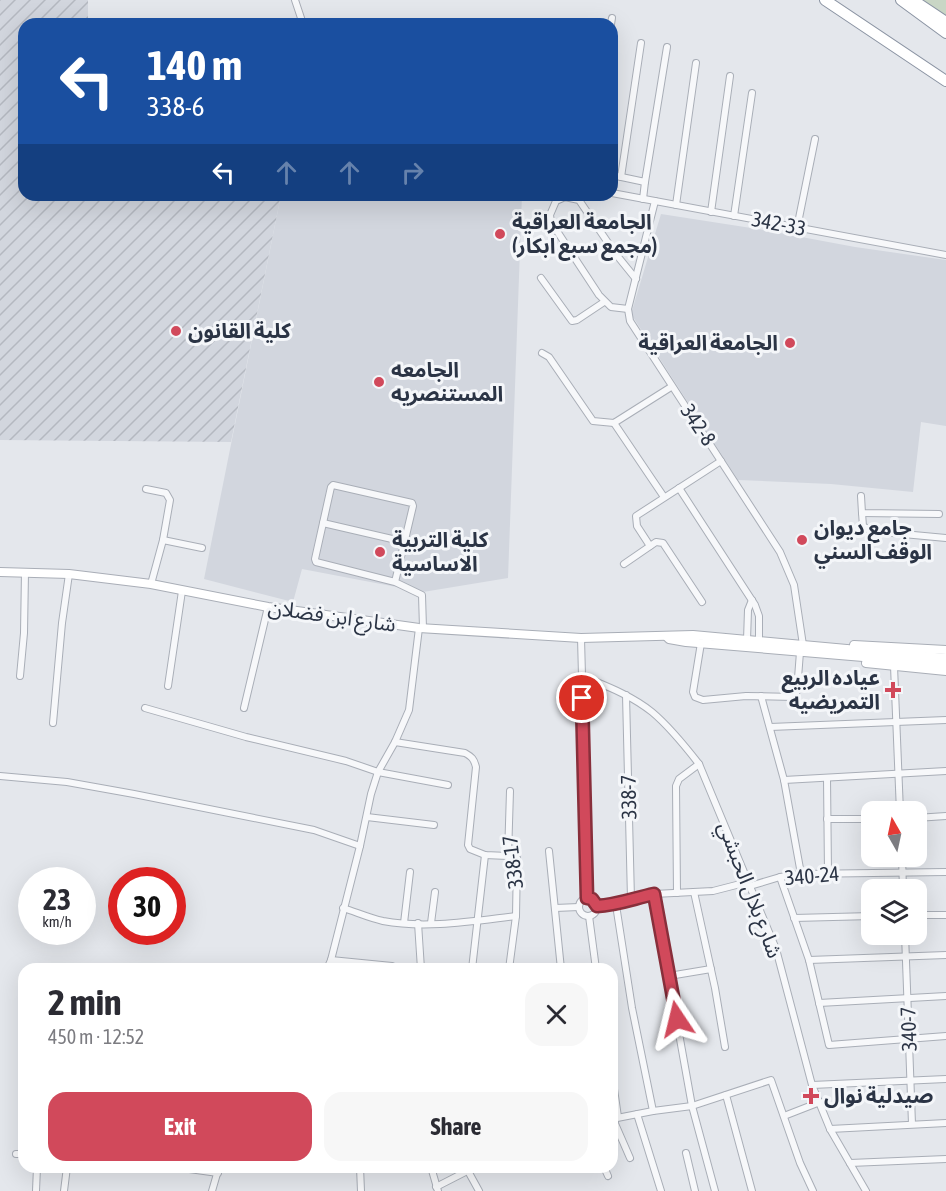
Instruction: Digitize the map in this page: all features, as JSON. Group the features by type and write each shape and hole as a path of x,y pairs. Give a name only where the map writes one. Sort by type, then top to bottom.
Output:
{"highway":[{"path":"825,0 946,81"},
{"path":"901,0 946,33"},
{"path":"913,0 946,22"}],"street":[{"path":"295,0 301,18"},
{"path":"621,177 640,43"},
{"path":"643,199 667,47"},
{"path":"676,205 696,63"},
{"path":"711,212 730,75"},
{"path":"734,216 752,93"},
{"path":"797,228 815,139"},
{"path":"618,176 645,182"},
{"name":"342-33","path":"618,194 946,255"},
{"path":"558,201 551,211 550,222 604,302 611,307 628,309 655,201"},
{"path":"578,201 582,203 615,253 636,279"},
{"path":"541,278 572,321 578,320 604,302"},
{"name":"342-8","path":"628,309 630,321 671,387 773,539 794,585 802,648 797,692 790,698 761,696"},
{"path":"542,353 549,357 591,420 614,423 671,387"},
{"path":"614,423 664,497"},
{"path":"650,546 637,526 636,516 722,461"},
{"path":"329,963 360,846 371,794 378,772 409,710 421,628 422,595 395,582 316,562 333,485 412,502 413,506 395,582"},
{"path":"679,488 752,600 759,616 759,641"},
{"path":"146,489 170,496 163,540 151,584"},
{"path":"861,496 863,526 871,531 946,538"},
{"path":"862,513 939,514"},
{"path":"323,523 405,542"},
{"path":"163,540 202,548"},
{"path":"624,564 656,542 663,543 702,602"},
{"name":"شارع ابن فضلان","path":"0,572 69,574 151,584 268,607 421,628 580,638 688,635 759,641 802,648"},
{"path":"20,676 26,572"},
{"path":"53,723 69,574"},
{"path":"168,686 182,591"},
{"path":"747,640 748,610 752,600"},
{"path":"244,708 268,607"},
{"name":"شارع ابن فضلان","path":"667,637 701,643 802,648 869,655"},
{"path":"580,638 587,898"},
{"path":"701,643 694,698 703,700 761,696 784,780 801,874"},
{"path":"840,652 868,645 946,650"},
{"path":"840,652 859,662 946,671"},
{"path":"869,655 946,658"},
{"path":"869,655 946,664"},
{"path":"894,666 899,801"},
{"name":"شارع بلال الحبشي","path":"582,676 627,695 652,712 699,764 776,949 812,1085 830,1129 866,1191"},
{"name":"338-7","path":"627,695 631,899"},
{"path":"145,708 246,737 346,761 378,772 448,785"},
{"path":"770,728 946,720"},
{"path":"395,742 465,753 475,760 468,845 470,849 485,855 508,856"},
{"path":"677,892 676,784 682,776 699,764"},
{"path":"784,780 946,771"},
{"path":"0,776 67,782 134,794 314,830 360,846"},
{"path":"827,778 828,873"},
{"name":"338-17","path":"510,791 508,856 517,858 516,916 510,963"},
{"path":"927,817 946,816"},
{"path":"367,817 434,825"},
{"path":"827,819 861,819"},
{"path":"549,851 560,963"},
{"path":"472,963 485,855"},
{"path":"903,867 903,879"},
{"path":"404,923 410,872"},
{"name":"340-24","path":"597,906 616,905 654,894 712,891 801,874 946,872"},
{"path":"780,877 809,960 829,1045 946,1036"},
{"path":"430,923 435,892"},
{"path":"694,892 725,1047"},
{"path":"654,894 692,1106 715,1191"},
{"path":"587,898 592,899 597,906 596,912 589,916 581,913 579,907 580,902 587,898"},
{"path":"616,905 632,1008 653,1111"},
{"path":"555,908 579,907"},
{"path":"343,908 382,921 404,923 476,921 516,916"},
{"path":"927,915 946,915"},
{"path":"589,916 595,963"},
{"path":"794,918 861,916"},
{"path":"418,923 421,963"},
{"name":"340-7","path":"906,945 912,1124"},
{"path":"809,960 946,955"},
{"path":"330,960 361,963"},
{"path":"669,976 711,969"},
{"path":"819,1003 946,996"},
{"path":"812,1085 946,1078"},
{"path":"618,1117 692,1106 771,1080 800,1163 813,1191"},
{"path":"726,1095 752,1191"},
{"path":"784,1116 820,1102"},
{"path":"637,1114 661,1191"},
{"path":"830,1129 946,1123"},
{"path":"618,1128 630,1158"},
{"path":"686,1153 695,1191"},
{"path":"850,1163 946,1159"},
{"path":"36,1191 37,1173"},
{"path":"64,1191 66,1173"},
{"path":"212,1191 217,1173"},
{"path":"360,1173 361,1191"},
{"path":"433,1173 437,1189 465,1173"},
{"path":"469,1173 479,1191"}],"shaded area":[{"path":"0,0 88,0 88,18 18,18 18,201 280,201 231,442 0,440"},
{"name":"الجامعه المستنصريه","path":"280,201 522,201 508,578 423,592 302,569 293,602 204,579"},
{"name":"الجامعة العراقية","path":"661,214 946,260 946,426 921,422 913,492 831,484 738,480 631,314"}],"green space":[{"path":"920,0 946,0 946,17"}],"place":[{"name":"الجامعة العراقية (مجمع سبع ابكار)","path":"500,234"},
{"name":"كلية القانون","path":"176,331"},
{"name":"الجامعة العراقية","path":"790,343"},
{"name":"الجامعه المستنصريه","path":"379,382"},
{"name":"جامع ديوان الوقف السني","path":"802,540"},
{"name":"كلية التربية الاساسية","path":"380,552"},
{"name":"عياده الربيع التمريضيه","path":"893,690"},
{"name":"صيدلية نوال","path":"811,1096"}],"route":[{"path":"582,698 587,898 592,899 597,906 616,905 654,894 677,1019"}]}
